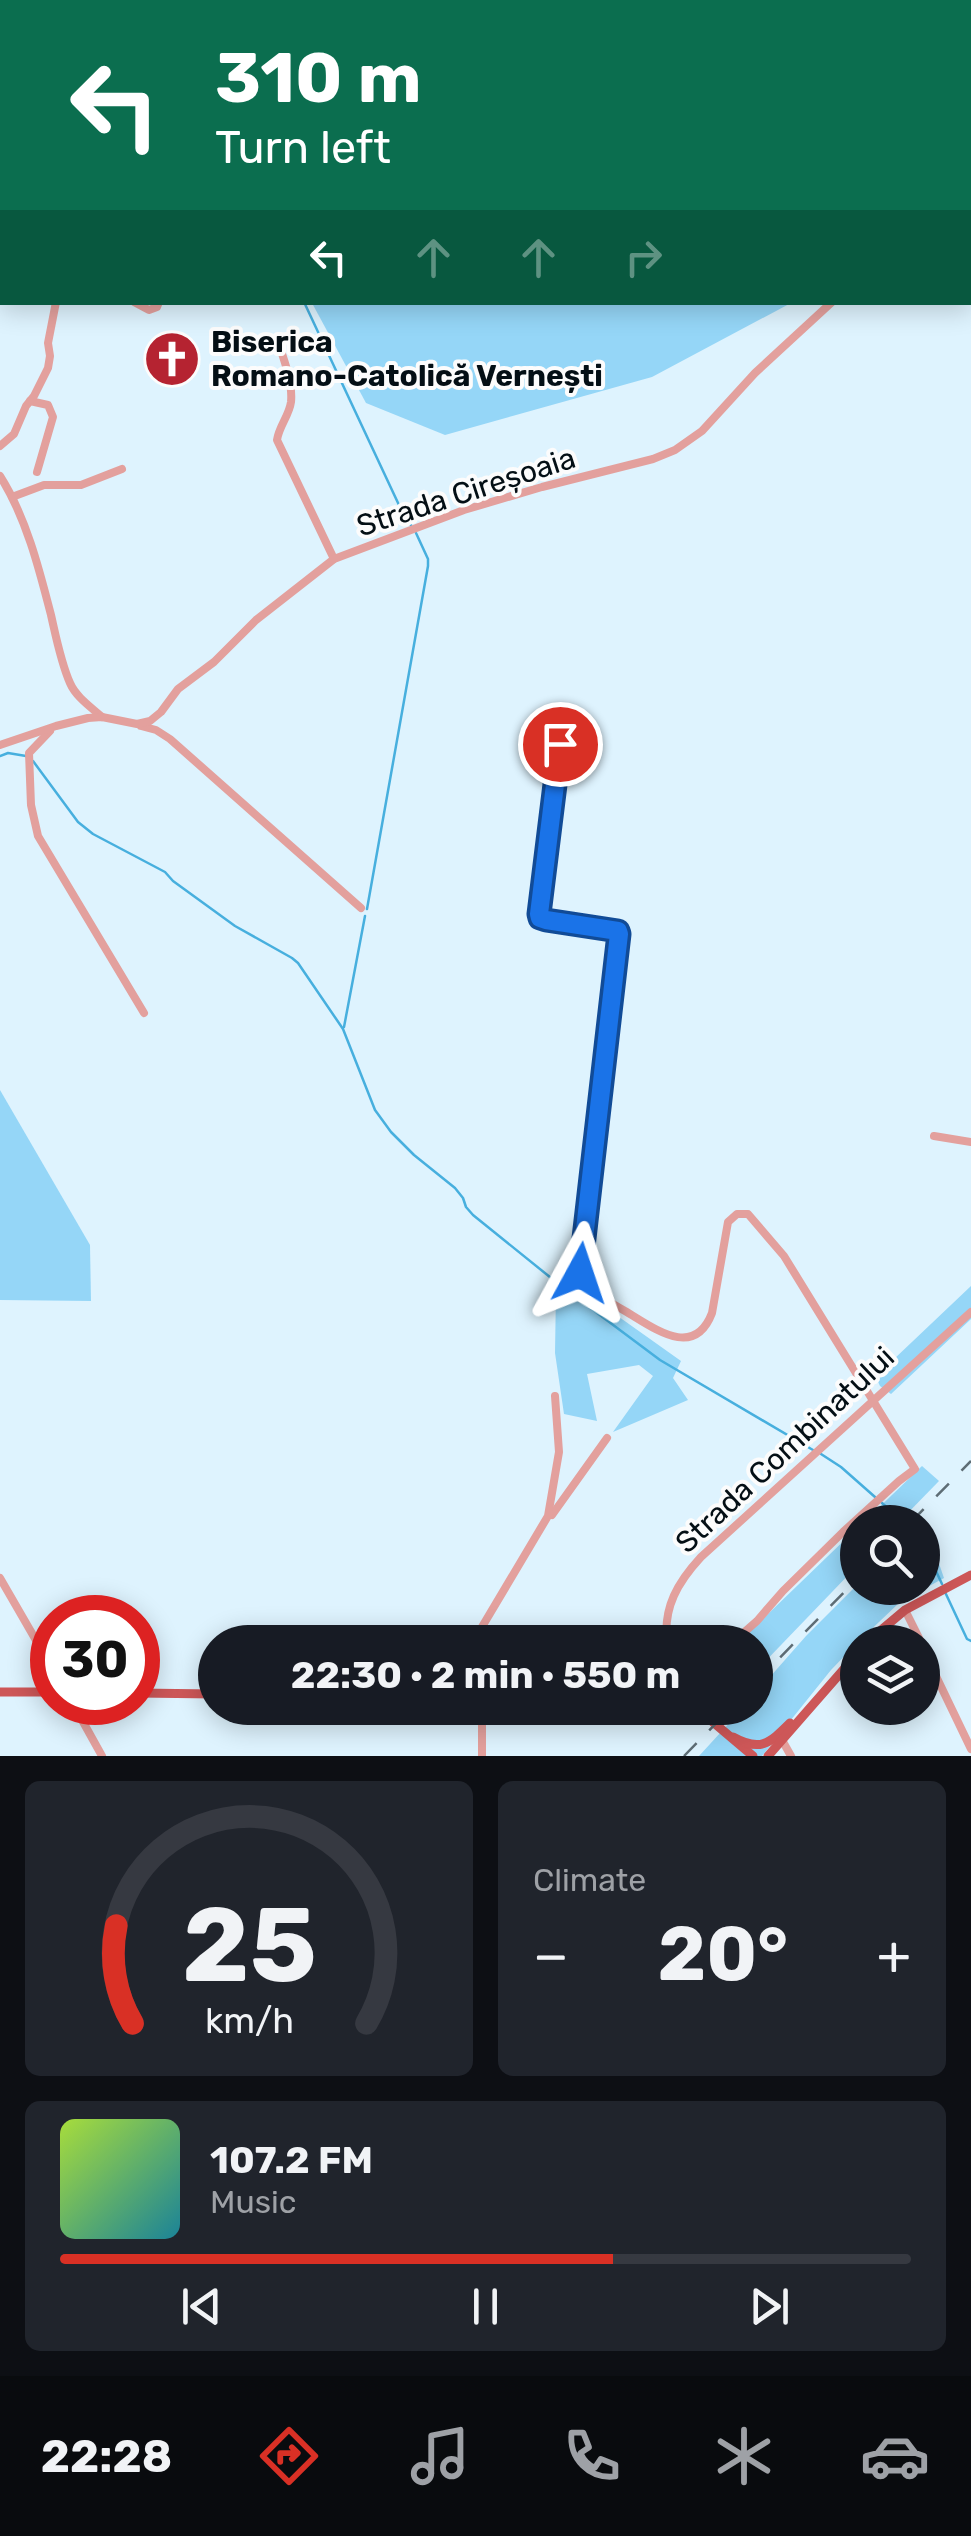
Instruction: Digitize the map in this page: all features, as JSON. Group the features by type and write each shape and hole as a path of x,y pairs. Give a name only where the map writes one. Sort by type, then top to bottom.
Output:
{"main road":[{"path":"888,1625 905,1610 971,1575"},
{"path":"768,1756 840,1674"},
{"path":"733,1737 754,1746 772,1740 832,1684"},
{"path":"0,1692 30,1692"},
{"path":"160,1693 198,1694"},
{"path":"717,1725 753,1756"},
{"path":"733,1737 741,1756"}],"street":[{"path":"0,446 14,434 48,368 55,305"},
{"name":"Strada Cireșoaia","path":"137,724 150,721 161,712 178,689 334,558 464,510 675,450 702,432 755,373 829,305"},
{"path":"278,338 291,402 278,428 277,440 334,558"},
{"path":"30,401 48,404 54,417 36,472"},
{"path":"12,497 44,484 82,486 122,469"},
{"path":"0,476 12,497 42,580 69,681 102,717"},
{"path":"0,746 56,726 102,717 156,730 361,908"},
{"path":"56,726 29,753 38,836 144,1013"},
{"path":"560,744 540,918 605,927 619,934 580,1260 582,1279 593,1292 663,1333 680,1338 697,1335 712,1313 728,1222 736,1214 748,1214 784,1256 915,1470 843,1532 752,1625"},
{"path":"934,1136 971,1142"},
{"name":"Strada Combinatului","path":"667,1625 670,1602 690,1570 718,1540 971,1312"},
{"path":"543,1527 552,1504 558,1467 555,1396"},
{"path":"483,1625 543,1527 607,1438"},
{"path":"0,1578 30,1630"},
{"path":"905,1610 912,1625"},
{"path":"940,1683 971,1749"},
{"path":"85,1725 102,1756"},
{"path":"482,1725 482,1756"},
{"path":"782,1740 791,1756"}],"shaded area":[{"path":"313,305 787,305 652,377 445,435 366,403"},
{"path":"0,1090 90,1245 91,1301 0,1300"},
{"path":"567,1280 681,1361 673,1378 688,1400 613,1432 653,1376 639,1365 587,1374 597,1421 564,1414 555,1353 556,1291"},
{"path":"971,1286 971,1319 891,1394 880,1386 874,1373 893,1360"},
{"path":"922,1466 939,1481 916,1505 882,1505"},
{"path":"840,1544 840,1584 773,1653 773,1625 757,1625"},
{"path":"840,1602 897,1605 876,1625 840,1625 840,1661 762,1756 699,1756 727,1725 773,1725 773,1674"}],"waterway":[{"path":"305,305 411,525"},
{"path":"367,909 428,566 416,533"},
{"path":"0,756 26,756"},
{"path":"33,761 78,822 93,834 165,872 235,926 298,963 343,1029 375,1110 414,1155 455,1188 473,1215 660,1360 813,1450"},
{"path":"344,1027 365,916"},
{"path":"821,1454 875,1497"},
{"path":"940,1580 942,1584"},
{"path":"945,1592 971,1641"}],"railway":[{"path":"928,1505 971,1461"},
{"path":"773,1665 840,1596"},
{"path":"684,1756 714,1725"}],"place":[{"name":"Biserica Romano-Catolică Vernești","path":"172,359"}],"route":[{"path":"560,744 540,918 605,927 619,934 580,1273"}]}
